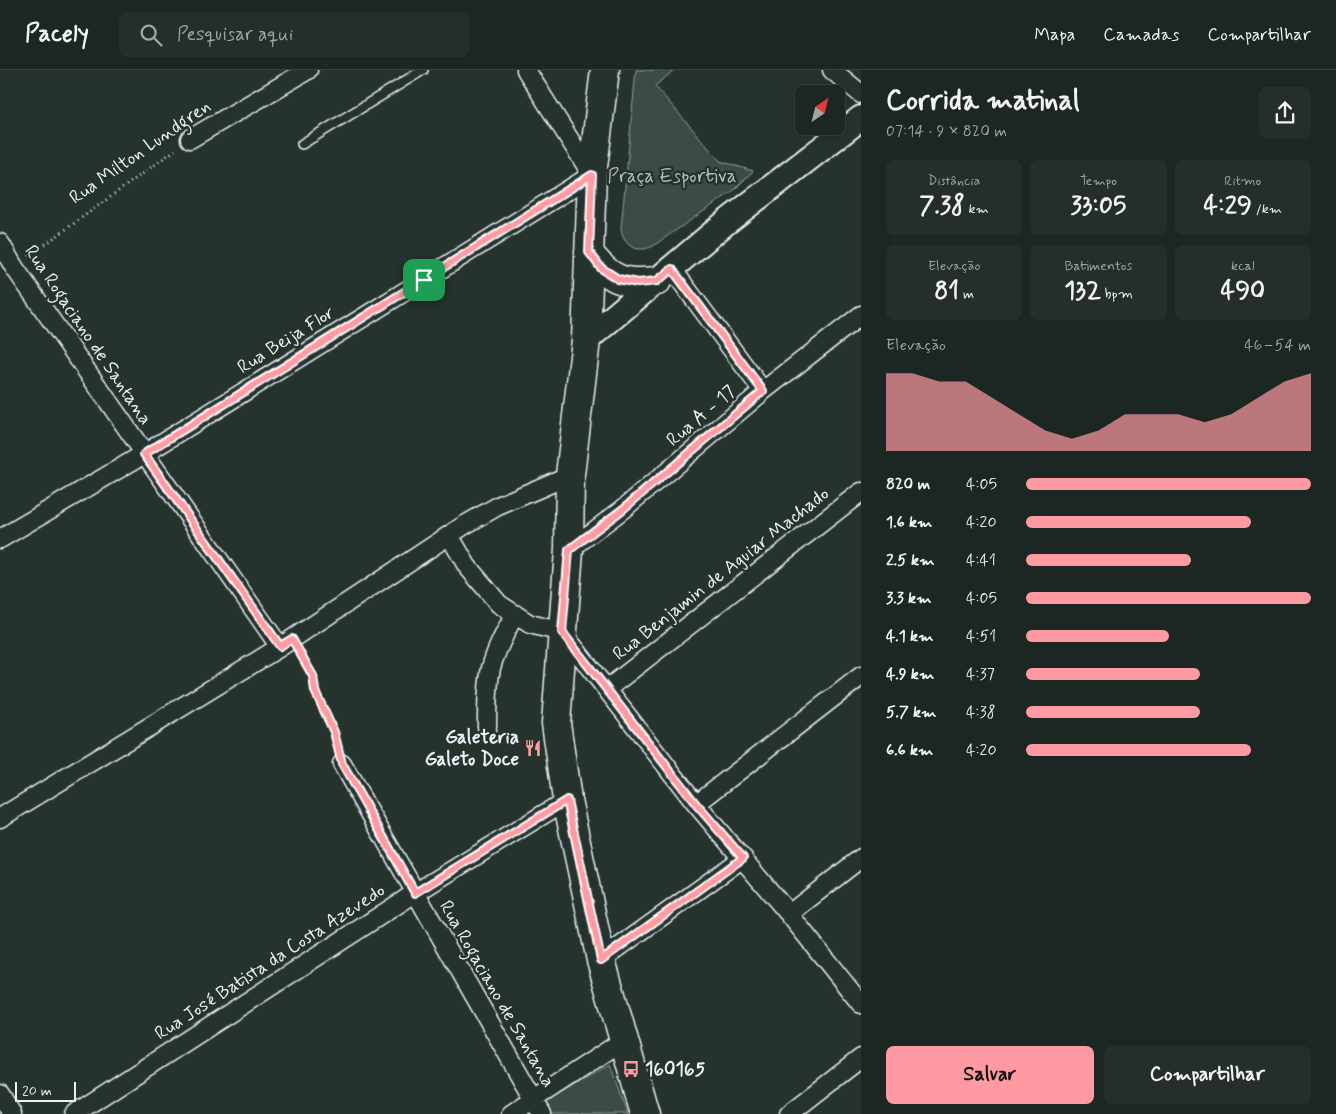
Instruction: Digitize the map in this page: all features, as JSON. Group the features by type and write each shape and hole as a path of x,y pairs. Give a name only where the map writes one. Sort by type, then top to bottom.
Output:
{"main road":[{"path":"608,72 592,175 586,340 570,475 569,550 556,724 567,800 601,960 644,1114"},
{"path":"589,252 601,268 618,279 638,283 665,275"}],"street":[{"name":"Rua Milton Lundgren","path":"190,138 308,70"},
{"path":"526,70 592,175"},
{"path":"832,70 861,94"},
{"path":"586,340 724,224 861,118"},
{"name":"Rua Beija Flor","path":"0,539 144,454 592,175"},
{"name":"Rua Rogaciano de Santana","path":"0,243 7,271 286,643"},
{"path":"665,275 763,391"},
{"name":"Rua A - 17","path":"569,550 643,493 763,391 861,315"},
{"path":"0,818 286,643 449,535 498,506 570,475"},
{"name":"Rua Benjamin de Aguiar Machado","path":"607,689 861,492"},
{"path":"449,535 466,566 498,604 530,624 562,632 696,804 790,914 861,1004"},
{"path":"487,727 488,689 492,666 498,648 515,614"},
{"path":"696,804 861,676"},
{"name":"Rua Rogaciano de Santana","path":"342,764 537,1107"},
{"name":"Rua José Batista da Costa Azevedo","path":"74,1114 415,893 567,800"},
{"path":"601,960 743,858"},
{"path":"790,914 861,858"},
{"path":"512,1114 537,1107 624,1040"},
{"path":"789,1114 861,1058"},
{"path":"0,1094 12,1114"}],"lane":[{"path":"302,144 423,70"}],"path":[{"name":"Rua Milton Lundgren","path":"7,271 133,182 190,138"},
{"path":"286,643 313,676 315,691 334,732 342,764"}],"green space":[{"name":"Praça Esportiva","path":"636,70 674,70 655,86 720,161 753,171 733,191 653,246 642,249 637,249 628,244 622,235 621,229"},
{"path":"610,1064 628,1114 533,1114 531,1111"}],"place":[{"name":"Galeteria Galeto Doce","path":"533,748"},
{"name":"160165","path":"631,1069"}],"route":[{"path":"592,175 589,252 601,268 618,279 638,283 657,281 672,269 763,391 623,509 569,550 562,632 696,804 743,858 601,960 567,800 415,893 342,764 334,732 315,691 313,676 292,639 280,646 144,454 424,280 592,175"}]}
